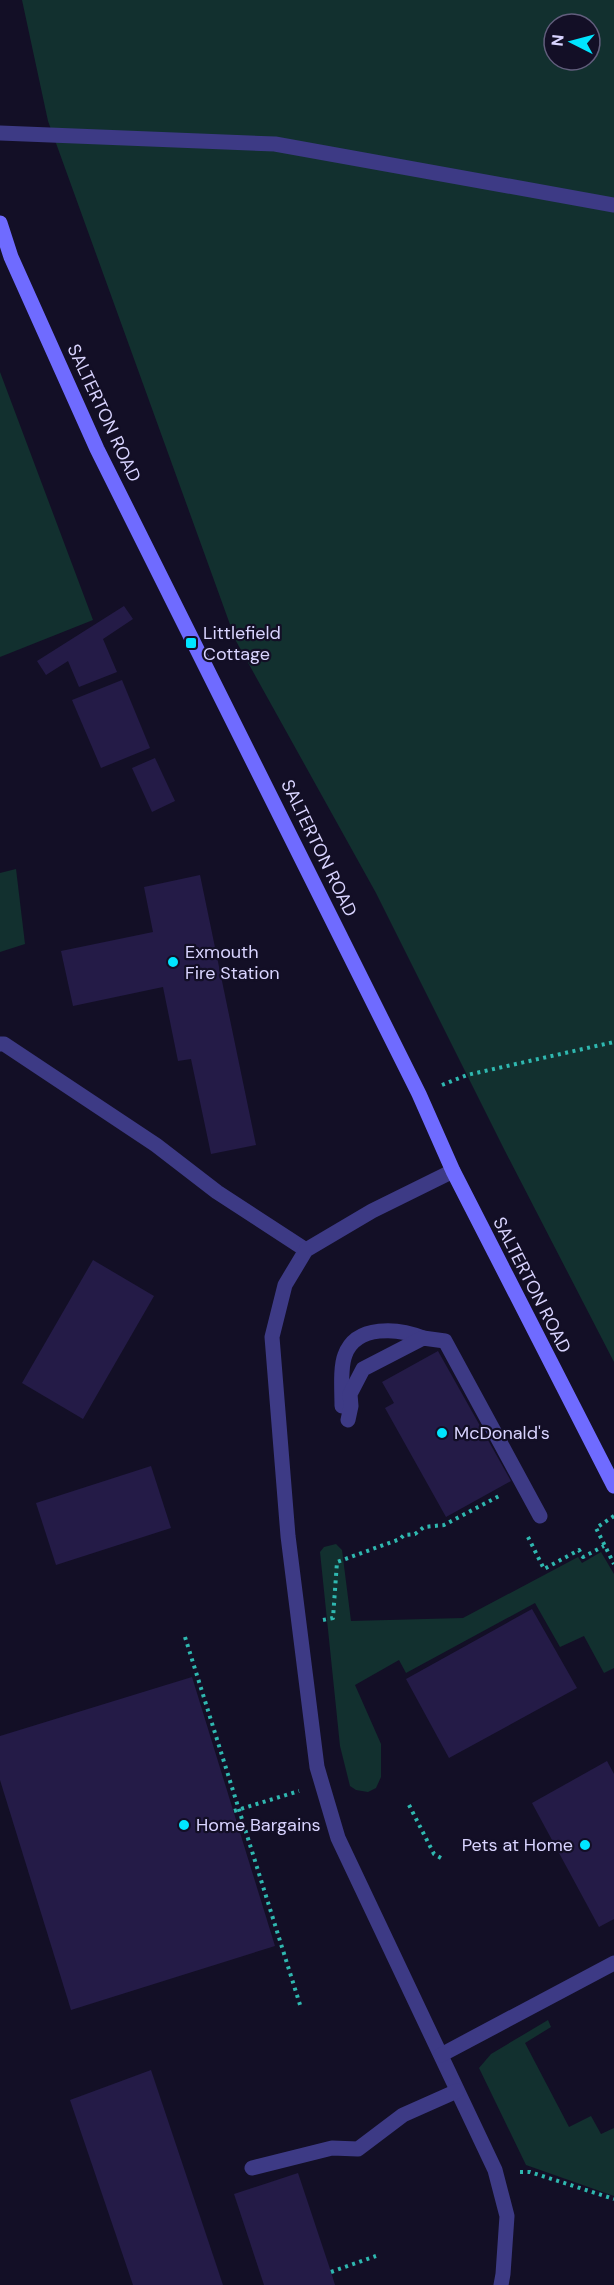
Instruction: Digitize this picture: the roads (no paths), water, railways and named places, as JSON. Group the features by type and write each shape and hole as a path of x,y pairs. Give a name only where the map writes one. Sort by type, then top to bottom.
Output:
{"main road":[{"name":"SALTERTON ROAD","path":"0,223 11,257 97,449 419,1094 453,1171 614,1486"}],"lane":[{"path":"0,133 275,144 614,205"},
{"path":"0,1044 4,1044 156,1145 217,1192 306,1250"},
{"path":"453,1171 372,1211 306,1250 285,1285 272,1337 288,1536 317,1767 338,1838 495,2170 507,2216 501,2285"},
{"path":"423,1338 363,1369 350,1394 351,1406 348,1420 342,1406 342,1378 345,1354 356,1339 381,1330 409,1332 423,1338 445,1341 540,1516"},
{"path":"441,2055 614,1963"},
{"path":"252,2168 332,2148 358,2149 403,2115 458,2091"}],"place":[{"name":"Littlefield Cottage","path":"191,643"},
{"name":"Exmouth Fire Station","path":"173,962"},
{"name":"McDonald's","path":"442,1433"},
{"name":"Home Bargains","path":"184,1825"},
{"name":"Pets at Home","path":"585,1845"}]}
